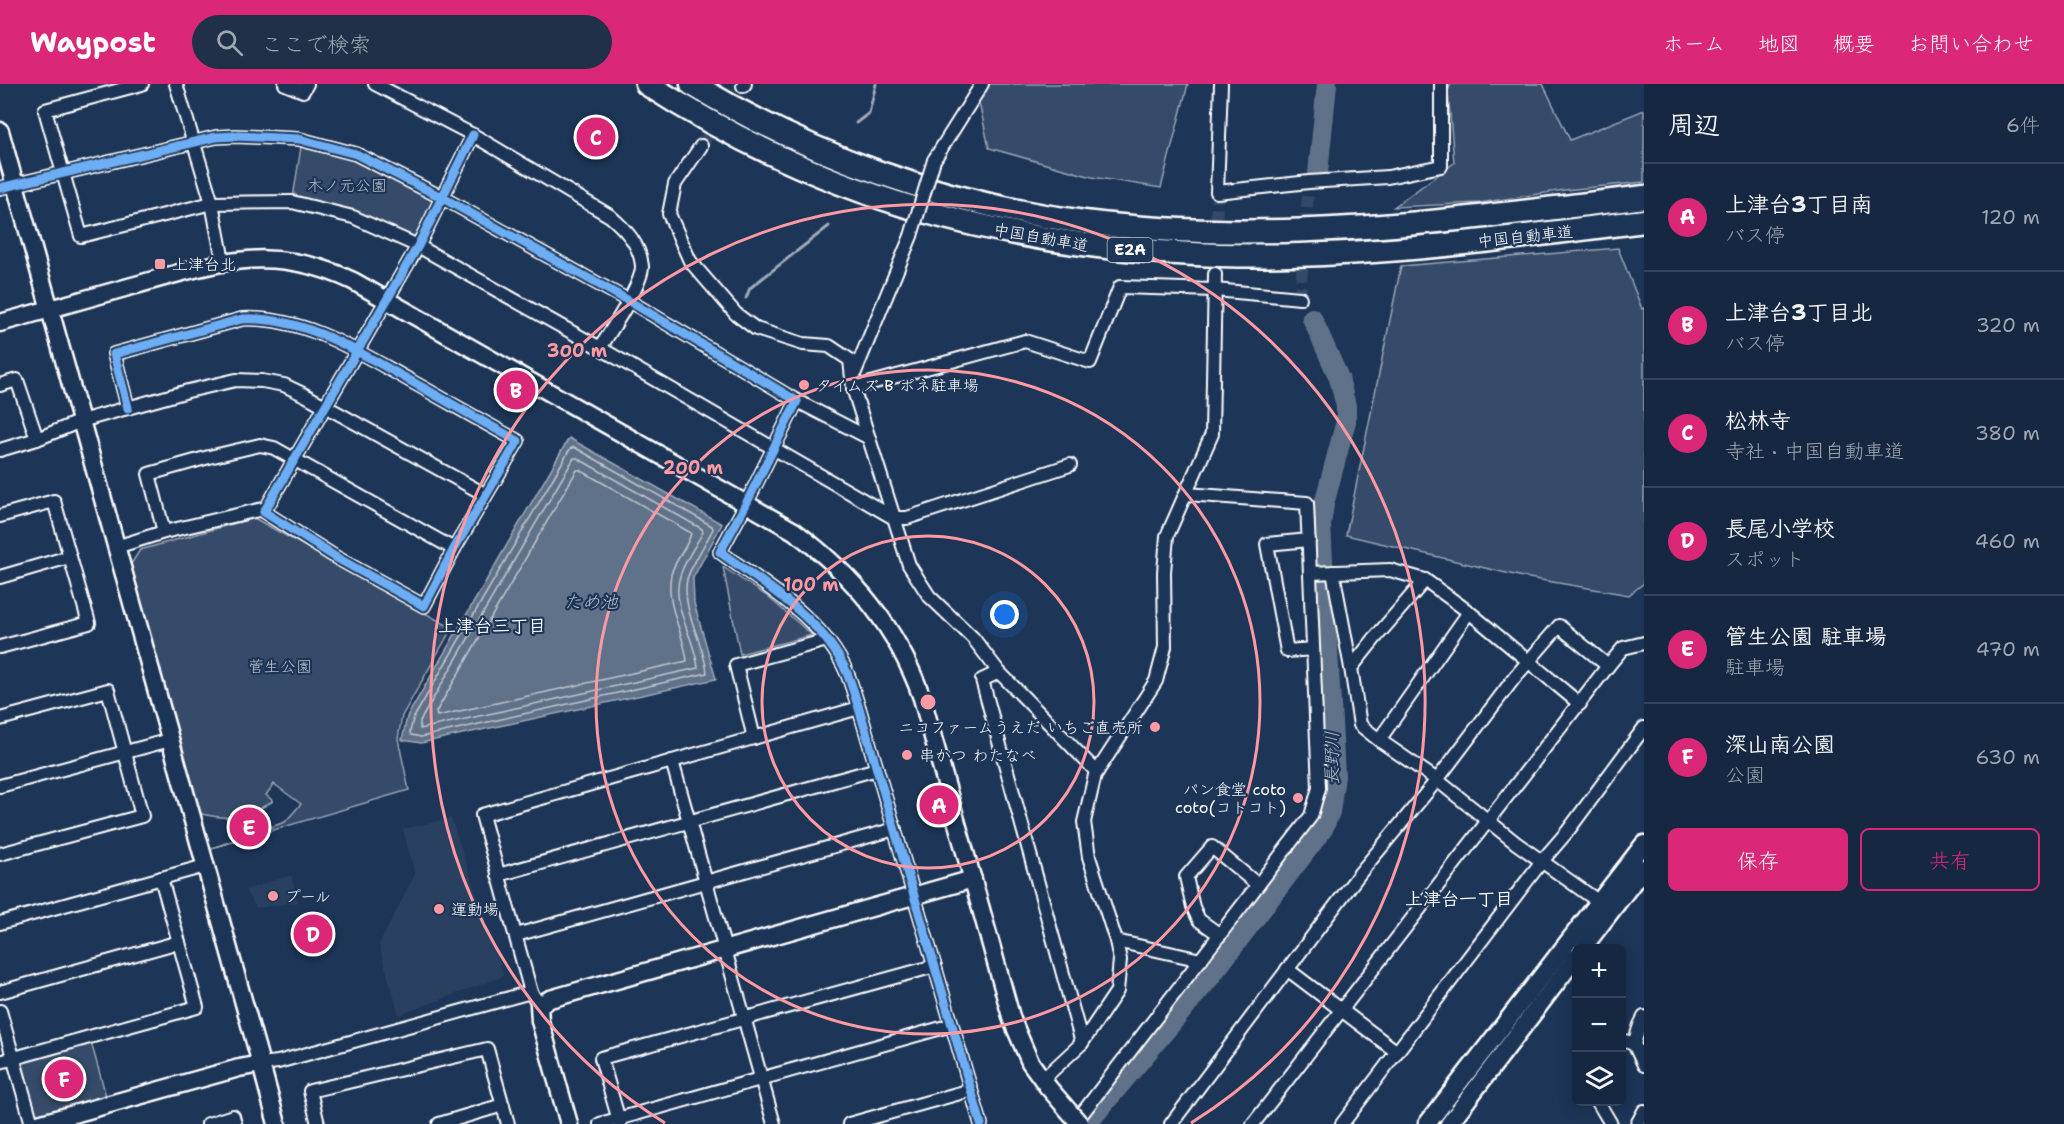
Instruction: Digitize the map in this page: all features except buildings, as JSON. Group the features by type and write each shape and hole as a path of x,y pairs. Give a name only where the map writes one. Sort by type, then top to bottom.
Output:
{"highway":[{"name":"中国自動車道","path":"647,84 705,120 825,179 950,220 1082,245 1148,252 1211,255 1295,254 1444,244 1644,221"},
{"name":"中国自動車道","path":"692,84 779,132 836,157 899,180 1021,211 1084,222 1147,228 1221,231 1360,228 1644,197"}],"street":[{"path":"142,84 45,110 81,236 212,203 292,202 352,217 418,246 894,518 907,518 1070,465"},
{"path":"176,84 212,203 223,261"},
{"path":"285,84 303,90 307,84"},
{"path":"375,84 473,135 610,216 625,230 637,246 642,267 629,301 600,348"},
{"path":"852,384 911,236 934,160 982,84"},
{"path":"1221,84 1217,192 1309,182 1388,177 1441,166 1442,84"},
{"path":"0,131 7,186 50,309 277,1124"},
{"path":"128,408 114,354 242,320 259,318 297,325 317,332 356,351 518,441 454,549 424,606 337,558 264,512 356,351 418,246 473,135"},
{"path":"7,186 194,141 235,136 299,139 357,154 441,197 629,301 797,401 869,438"},
{"path":"701,146 675,184 669,214 690,261 736,314 756,329 803,344 829,346 850,360 852,384 909,565 929,596 973,638 999,672 1097,772"},
{"path":"0,323 223,261 271,259 321,267 386,300 794,531 823,554 867,598 909,663 922,698 1018,1037 1030,1062 1045,1084 1080,1124"},
{"path":"1045,1084 1082,1043 1117,991 1120,960 1089,857 1084,822 1095,775 1156,681 1165,647 1164,572 1167,536 1212,434 1215,274"},
{"path":"852,384 1025,341 1090,362 1120,287 1215,290 1300,298"},
{"path":"0,385 18,380 37,439"},
{"path":"0,450 37,439 81,421 188,391 237,381 262,381 284,385 486,495"},
{"path":"797,401 720,552 803,615 827,640 846,671 860,708 981,1124"},
{"path":"164,532 149,474 260,445 274,448 454,549"},
{"path":"1074,1124 1311,816 1319,788 1307,503 1186,494"},
{"path":"0,516 54,501 89,623 0,647"},
{"path":"116,547 164,532 267,508"},
{"path":"1309,540 1267,544 1287,651 1314,649"},
{"path":"0,577 69,557"},
{"path":"1310,573 1390,570 1425,579 1580,704"},
{"path":"1333,572 1360,725 1599,902"},
{"path":"1351,668 1425,579"},
{"path":"1379,740 1468,612"},
{"path":"1171,1124 1360,873 1559,626 1608,666"},
{"path":"754,738 736,665 827,640"},
{"path":"1252,1124 1608,666 1623,648 1644,643"},
{"path":"999,672 982,680 1082,1043"},
{"path":"0,719 108,690 142,816 0,854"},
{"path":"569,1124 482,815 860,708"},
{"path":"1342,1124 1542,861 1567,832 1644,728"},
{"path":"0,786 170,740"},
{"path":"672,761 774,1124"},
{"path":"498,875 877,768"},
{"path":"516,934 895,829"},
{"path":"1427,1124 1644,844"},
{"path":"1220,935 1199,920 1193,908 1186,878 1212,847 1258,885"},
{"path":"0,923 205,866"},
{"path":"1586,944 1644,868"},
{"path":"0,1062 197,1008 161,878"},
{"path":"38,1124 238,1068 278,1062 535,998 550,999 974,879"},
{"path":"1116,941 1201,960"},
{"path":"0,992 179,942"},
{"path":"1449,1124 1572,962"},
{"path":"619,1121 601,1058 934,966"},
{"path":"1287,969 1397,1052"},
{"path":"0,1011 32,1124"},
{"path":"1644,1017 1634,1044 1644,1065"},
{"path":"600,1124 619,1121 952,1025"},
{"path":"1626,1041 1634,1044"},
{"path":"318,1124 310,1090 487,1049 508,1124"},
{"path":"849,1124 971,1090"},
{"path":"439,1124 503,1105"},
{"path":"1601,1106 1611,1124"},
{"path":"1637,1124 1644,1111"},
{"path":"208,1124 233,1116 235,1124"}],"shaded area":[{"name":"運動場","path":"451,818 504,976 399,1015 379,945 415,874 403,829"},
{"name":"プール","path":"291,875 298,902 256,908 245,890"}],"green space":[{"path":"975,84 1188,84 1161,188 1092,177 989,148"},
{"path":"1451,84 1543,84 1570,140 1644,110 1644,182 1565,190 1479,203 1394,207 1454,163 1448,91"},
{"name":"木ノ元公園","path":"301,147 354,160 434,201 414,237 410,238 293,198"},
{"path":"1618,248 1642,309 1644,308 1644,583 1629,595 1523,577 1346,535 1401,266"},
{"name":"菅生公園","path":"254,518 452,628 402,716 398,739 409,790 212,848 285,822 301,804 274,784 266,795 273,801 253,812 228,818 197,813 131,564 140,550"},
{"path":"723,567 768,597 812,635 740,654"},
{"path":"91,1042 106,1096 36,1116 22,1061"}],"water":[{"name":"ため池","path":"569,438 722,524 693,578 694,603 716,679 421,743 402,740 407,717"}],"waterway":[{"path":"856,123 869,113 876,84"},
{"name":"長野川","path":"1318,173 1327,84"},
{"path":"746,298 750,288 829,226"},
{"name":"長野川","path":"1087,1124 1208,980 1323,829 1330,812 1335,776 1321,525 1324,504 1346,421 1346,406 1339,378 1312,318"}],"tunnel":[{"path":"701,146 717,122"},
{"path":"1300,298 1309,182"},
{"path":"1215,274 1217,192"}],"cycle path":[{"path":"128,408 114,354 242,319 265,320 287,323 329,337 349,347 370,358 518,441 454,549 424,606 337,558 264,512 418,246 473,135"},
{"path":"0,188 216,137 299,139 356,154 441,197 629,301 797,401 720,552 809,620 837,654 847,673 981,1124"}],"place":[{"name":"松林寺","path":"596,137"},
{"name":"上津台北","path":"160,264"},
{"name":"タイムズ B ポネ駐車場","path":"804,385"},
{"name":"上津台3丁目北","path":"516,390"},
{"name":"ニコファームうえだ いちご直売所","path":"1155,727"},
{"name":"串かつ わたなべ","path":"907,755"},
{"name":"パン食堂 coto coto(コトコト)","path":"1298,798"},
{"name":"上津台3丁目南","path":"939,805"},
{"name":"管生公園 駐車場","path":"249,827"},
{"name":"プール","path":"273,896"},
{"name":"運動場","path":"439,909"},
{"name":"長尾小学校","path":"313,934"},
{"name":"深山南公園","path":"64,1079"}],"district":[{"name":"上津台三丁目","path":"492,626"},
{"name":"上津台一丁目","path":"1459,899"}]}
